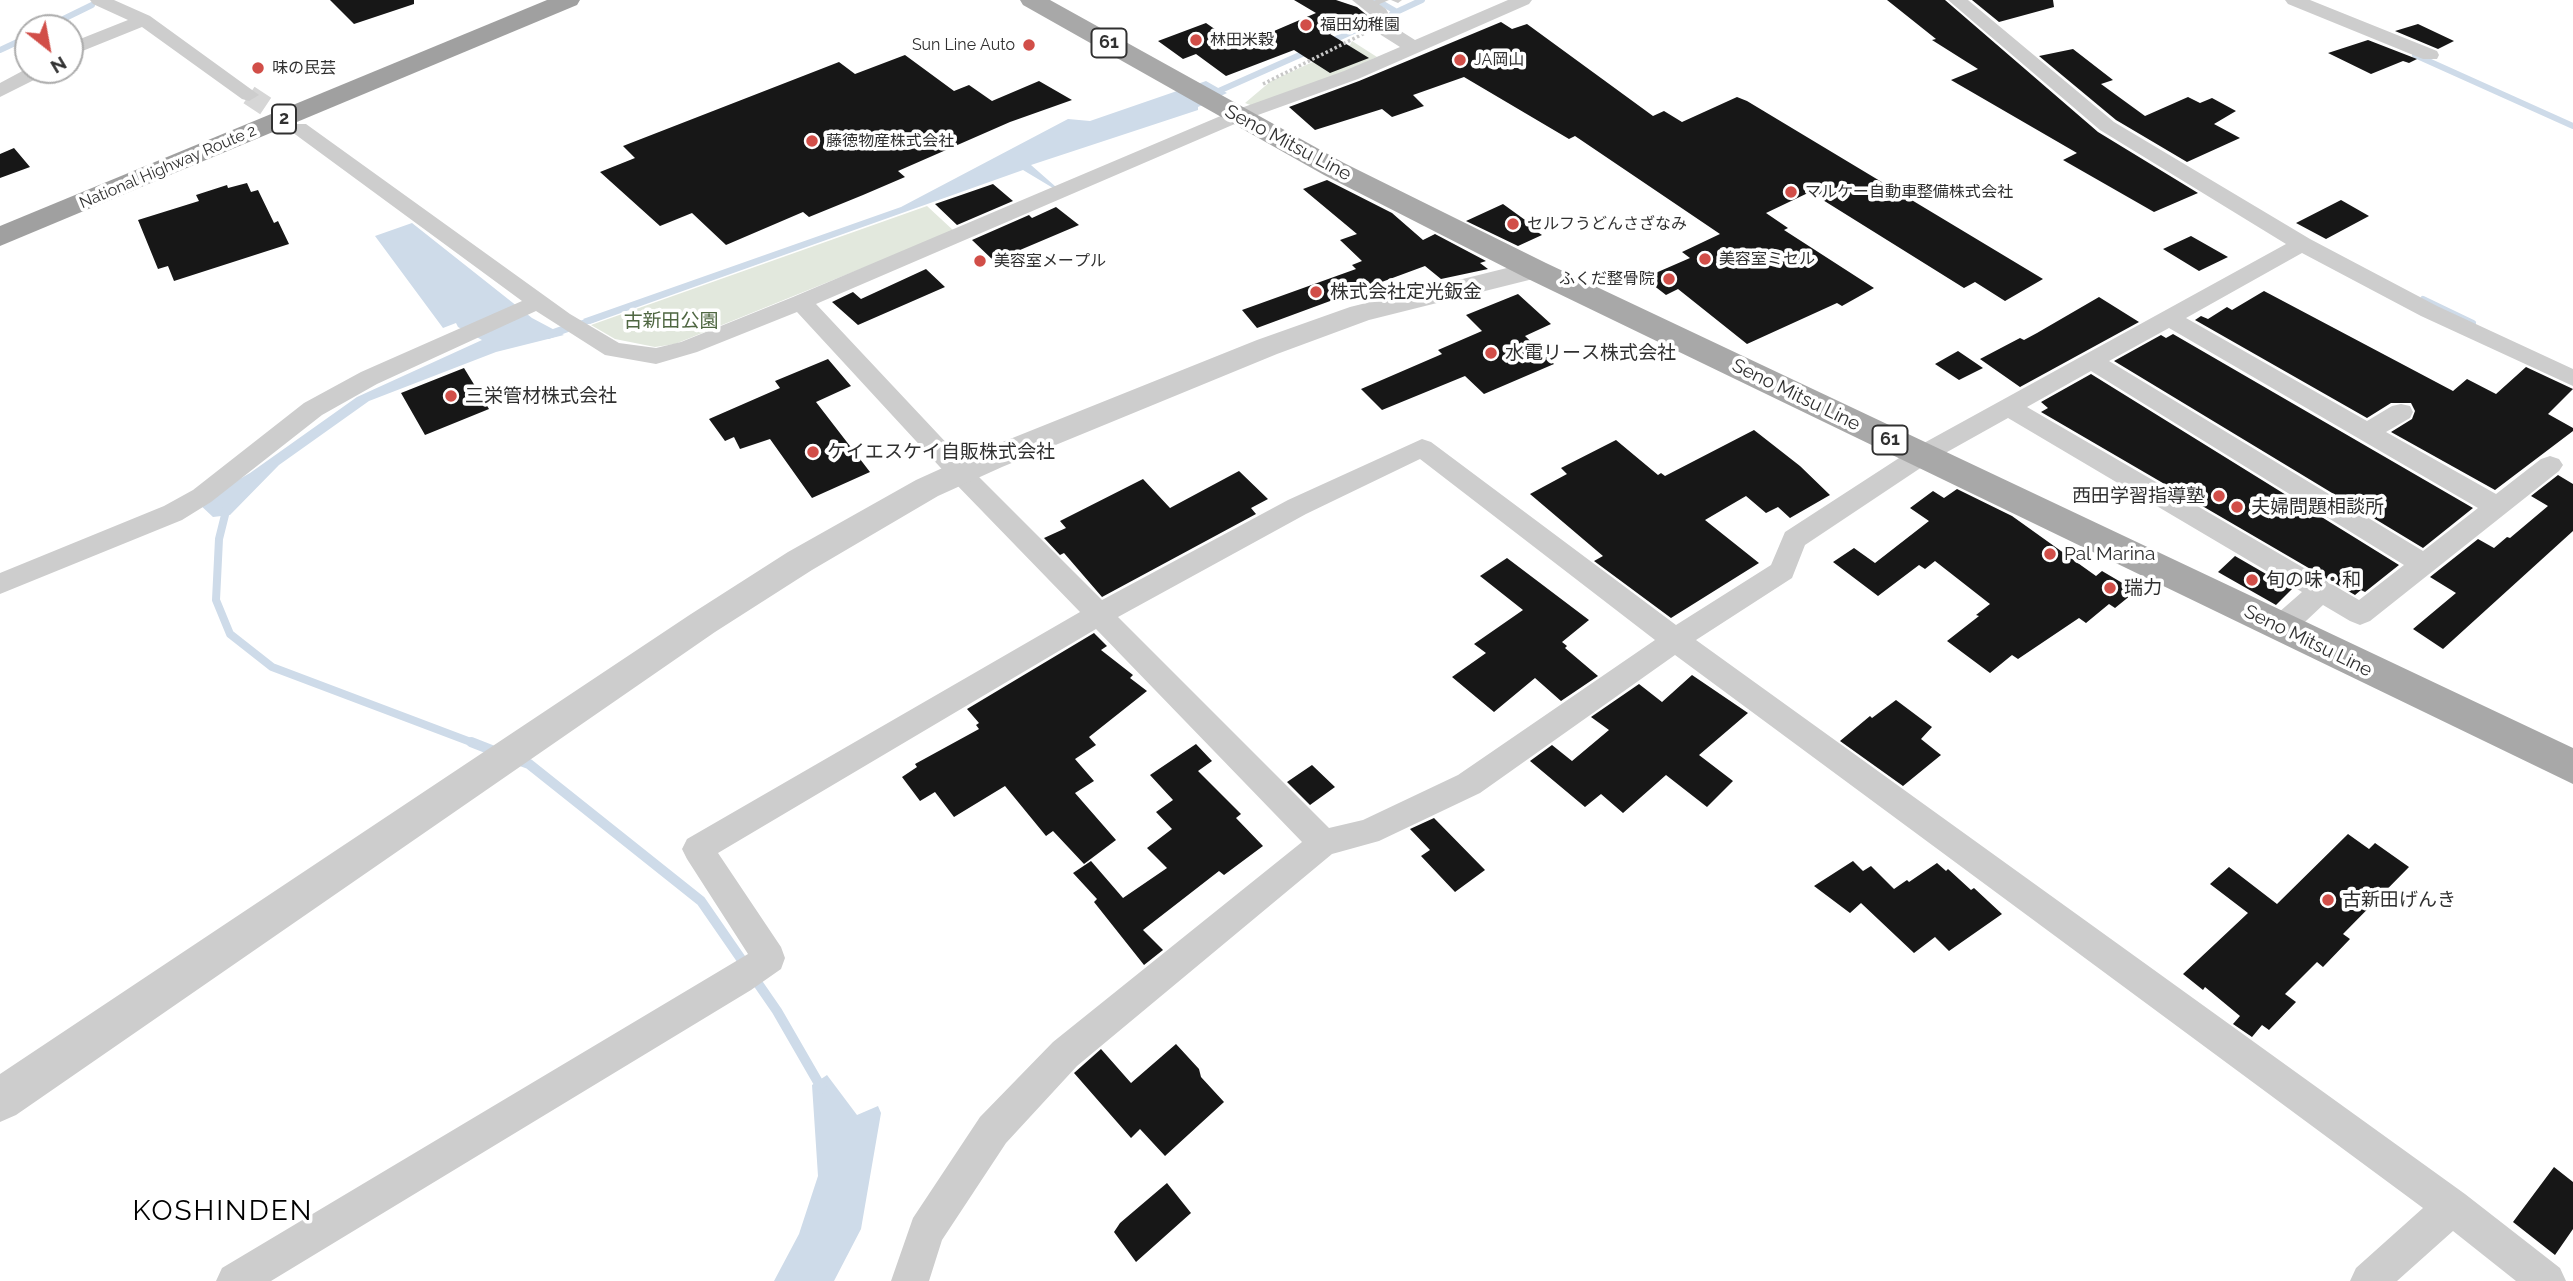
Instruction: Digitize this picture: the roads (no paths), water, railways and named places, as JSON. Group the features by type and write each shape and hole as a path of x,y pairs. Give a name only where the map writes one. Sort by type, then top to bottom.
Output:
{"highway":[{"name":"National Highway Route 2","path":"0,214 518,0"},
{"name":"National Highway Route 2","path":"0,237 568,0"}],"main road":[{"name":"Seno Mitsu Line","path":"1032,0 1223,98 1334,169 1535,270 2573,767"}],"street":[{"path":"299,128 562,319 613,350 656,356 689,346 801,302 1223,98 1351,75 1523,0"},
{"path":"1957,0 2107,126 2302,244 2429,311 2573,378"},
{"path":"2294,0 2430,55"},
{"path":"105,1 144,20 249,95"},
{"path":"1373,2 1388,31 1413,47"},
{"path":"84,44 144,20"},
{"path":"910,1281 926,1231 993,1130 1065,1054 1323,843 1368,832 1469,785 1675,639 1782,571 1794,539 1922,455 2302,244"},
{"path":"0,1100 523,744 800,561 927,488 1267,347 1360,313 1535,270"},
{"path":"0,584 173,513 202,496 313,410 369,378 538,302"},
{"path":"801,302 960,473 1323,843"},
{"path":"2169,318 2497,507"},
{"path":"2092,361 2424,564"},
{"path":"2008,407 2360,614 2550,465"},
{"path":"2368,432 2401,412"},
{"path":"234,1281 769,958 698,849 1098,615 1297,508 1422,448 1675,639 2452,1207 2547,1281"},
{"path":"2280,628 2321,591"},
{"path":"2369,1281 2452,1207"}],"water":[{"path":"1206,81 1227,93 1198,107 1198,110 1031,165 1056,187 1053,188 1023,170 590,324 583,319 901,207 1068,119 1090,121"},
{"path":"412,223 532,318 564,335 496,352 369,401 279,465 230,515 213,517 198,503 250,473 357,397 482,340 458,327 456,323 443,328 375,236"},
{"path":"827,1075 857,1115 878,1106 881,1113 861,1229 834,1281 774,1281 799,1234 818,1176 812,1085"}],"waterway":[{"path":"1376,0 1397,12"},
{"path":"1397,12 1422,0"},
{"path":"74,14 92,5"},
{"path":"1392,14 1397,12"},
{"path":"1327,43 1367,25"},
{"path":"0,50 14,44"},
{"path":"1212,94 1311,50"},
{"path":"2415,55 2573,126"},
{"path":"2423,299 2473,323"},
{"path":"574,326 597,318"},
{"path":"548,335 579,324"},
{"path":"227,507 219,539 216,600 230,634 272,667 476,744"},
{"path":"471,742 499,753"},
{"path":"515,759 529,764 701,901 777,1011 822,1089"}],"tunnel":[{"path":"249,95 299,128"}],"place":[{"name":"福田幼稚園","path":"1306,25"},
{"name":"林田米穀","path":"1196,40"},
{"name":"Sun Line Auto","path":"1029,45"},
{"name":"JA岡山","path":"1460,60"},
{"name":"味の民芸","path":"258,68"},
{"name":"藤徳物産株式会社","path":"812,141"},
{"name":"マルケー自動車整備株式会社","path":"1791,192"},
{"name":"セルフうどんさざなみ","path":"1513,224"},
{"name":"美容室ミセル","path":"1705,259"},
{"name":"美容室メープル","path":"980,261"},
{"name":"ふくだ整骨院","path":"1669,279"},
{"name":"株式会社定光鈑金","path":"1316,292"},
{"name":"水電リース株式会社","path":"1491,353"},
{"name":"三栄管材株式会社","path":"451,396"},
{"name":"ケイエスケイ自販株式会社","path":"813,452"},
{"name":"西田学習指導塾","path":"2219,496"},
{"name":"夫婦問題相談所","path":"2237,507"},
{"name":"Pal Marina","path":"2050,554"},
{"name":"旬の味・和","path":"2252,580"},
{"name":"瑞力","path":"2110,588"},
{"name":"古新田げんき","path":"2328,900"}],"district":[{"name":"KOSHINDEN","path":"223,1212"}],"park label":[{"name":"古新田公園","path":"671,321"}]}
